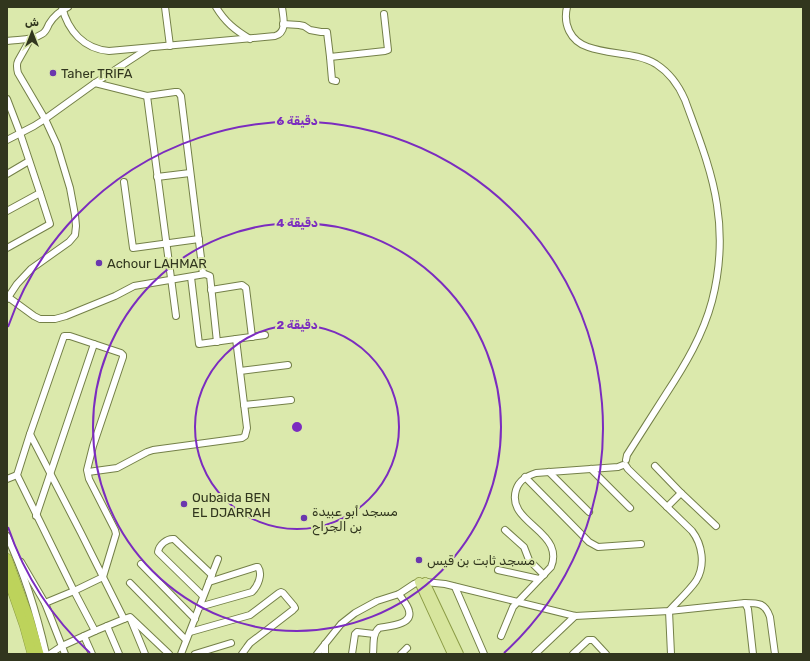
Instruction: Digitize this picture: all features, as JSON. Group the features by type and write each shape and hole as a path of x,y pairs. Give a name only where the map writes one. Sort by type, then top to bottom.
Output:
{"highway":[{"path":"7,558 28,616 39,654"},
{"path":"7,576 32,654"},
{"path":"7,594 20,615"}],"main road":[{"path":"422,582 452,654"},
{"path":"422,582 459,654"}],"street":[{"path":"165,7 170,46"},
{"path":"216,7 220,15 227,22 250,39"},
{"path":"64,8 66,20 70,28 78,37 95,49 109,51 250,39 278,35 282,32 282,7"},
{"path":"567,7 565,16 566,24 572,37 578,42 587,46 638,57 656,64 666,72 680,89 686,100 710,172 717,204 720,237 719,267 715,291 706,319 688,360 627,455 625,464 628,469 692,531 696,536 701,549 702,565 700,573 696,580 669,611 671,654"},
{"path":"8,39 31,38 42,34 64,8"},
{"path":"330,57 388,50 384,14"},
{"path":"283,24 299,25 310,30 327,32"},
{"path":"326,24 332,80 336,81"},
{"path":"31,38 18,61 17,69 45,120 57,146 70,188 76,226 74,235 68,242 31,269 17,284 8,298 40,320 55,319 115,296 134,286 203,274 208,275 210,276 217,342"},
{"path":"7,140 45,120 148,48"},
{"path":"95,84 147,96 175,92 180,94 203,274"},
{"path":"147,96 176,316"},
{"path":"7,99 20,133 50,224 7,248"},
{"path":"7,174 29,161"},
{"path":"157,177 190,173"},
{"path":"124,182 133,248 199,239"},
{"path":"7,211 40,193"},
{"path":"191,277 199,344 265,335"},
{"path":"211,290 242,285 246,288 252,337"},
{"path":"45,603 74,592 103,577 116,534 89,479 88,464 123,355 121,353 66,335 63,337 17,475 36,516 74,592 95,631"},
{"path":"88,472 117,468 153,450 242,438 245,436 247,428 236,339"},
{"path":"36,516 94,344"},
{"path":"240,371 288,365"},
{"path":"244,405 291,400"},
{"path":"30,434 103,577 127,618 145,654"},
{"path":"501,636 513,607 551,567 554,560 551,546 547,539 522,515 516,506 514,499 515,493 521,481 536,473 618,467 625,464"},
{"path":"655,466 716,526"},
{"path":"591,469 630,508"},
{"path":"549,472 589,512"},
{"path":"7,479 17,475"},
{"path":"525,478 594,546 602,547 641,544"},
{"path":"667,507 681,492"},
{"path":"505,530 524,548 529,560 542,577"},
{"path":"7,536 28,588 46,654"},
{"path":"203,596 158,552 159,548 167,539 174,539 212,575"},
{"path":"12,547 45,603 65,654"},
{"path":"181,654 218,559"},
{"path":"141,564 195,619"},
{"path":"199,607 252,592 260,576 261,570 256,567 209,582"},
{"path":"498,570 542,577"},
{"path":"317,654 341,624 355,613 377,601 399,594 414,584 422,582 445,584 575,616 669,611 745,603 760,604 766,608 768,612 775,654"},
{"path":"130,583 186,640"},
{"path":"455,587 484,654"},
{"path":"190,632 250,615 279,593 283,592 294,606 294,610 250,643 242,654"},
{"path":"373,654 374,634 379,628 403,623 408,618 409,610 399,594"},
{"path":"745,603 748,609 753,654"},
{"path":"535,654 575,616"},
{"path":"50,654 62,646 127,618"},
{"path":"127,618 169,654"},
{"path":"107,626 119,654"},
{"path":"352,654 355,634 357,632 374,634"},
{"path":"84,636 92,654"},
{"path":"577,653 588,640 593,640 606,654"},
{"path":"195,654 231,642"},
{"path":"325,644 325,654"},
{"path":"401,654 407,648"}],"place":[{"name":"Taher TRIFA","path":"53,73"},
{"name":"Achour LAHMAR","path":"99,263"},
{"name":"Oubaida BEN EL DJARRAH","path":"184,504"},
{"name":"مسجد أبو عبيدة بن الجراح","path":"304,518"},
{"name":"مسجد ثابت بن قيس","path":"419,560"}]}
